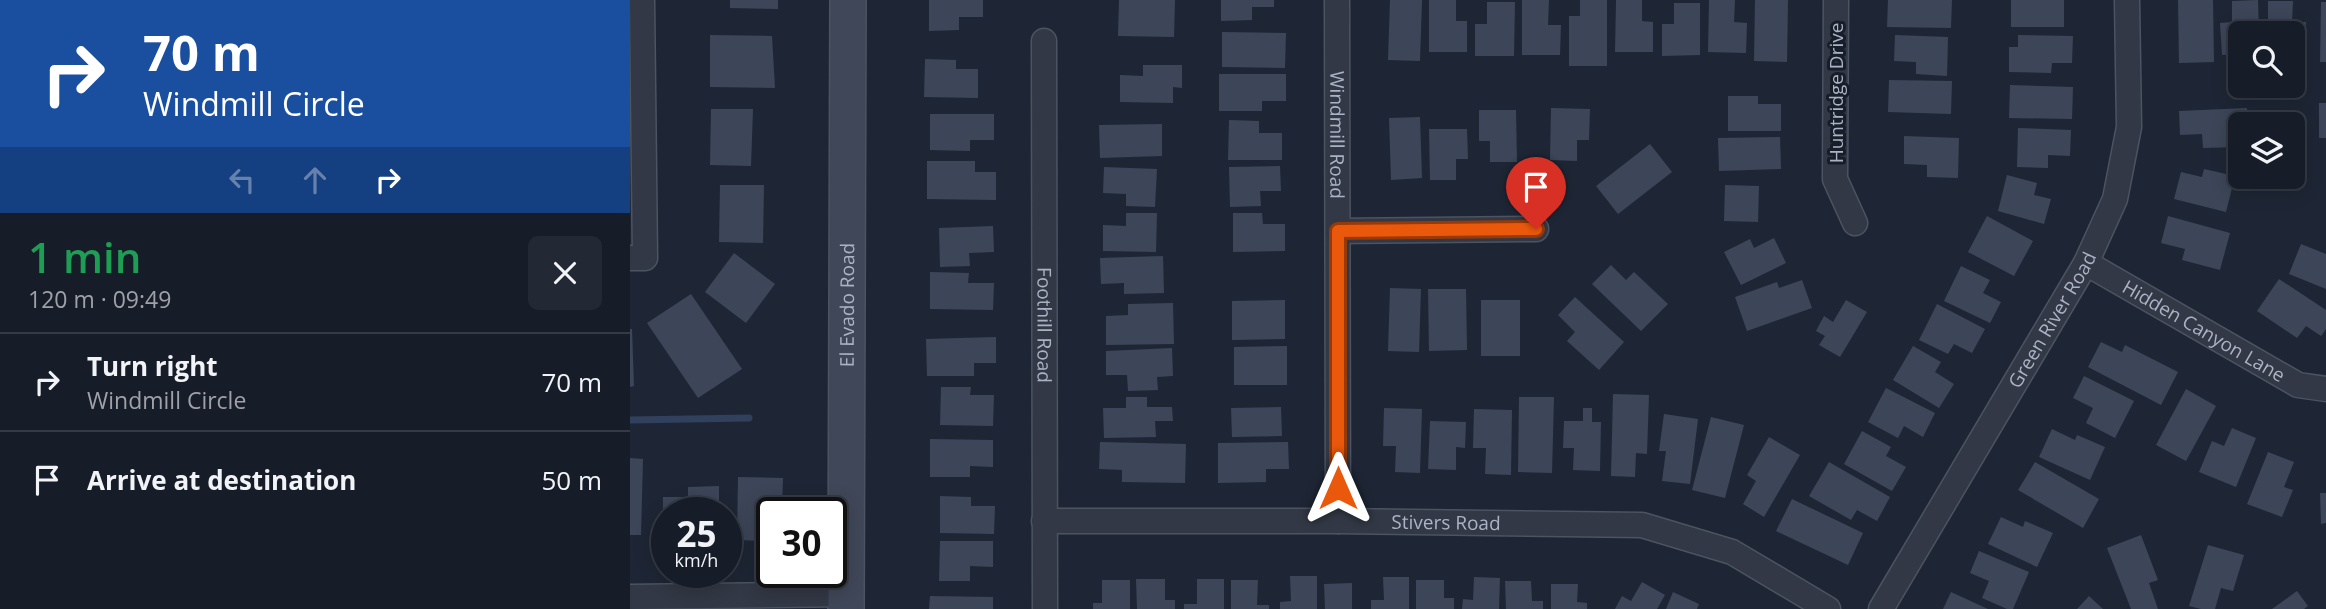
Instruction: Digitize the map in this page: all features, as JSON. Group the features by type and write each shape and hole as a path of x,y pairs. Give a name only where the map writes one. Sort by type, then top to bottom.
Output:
{"main road":[{"name":"El Evado Road","path":"846,601 849,0"}],"street":[{"path":"630,258 645,258 642,0"},
{"name":"Windmill Road","path":"1337,0 1338,521"},
{"name":"Huntridge Drive","path":"1836,0 1835,179 1855,223"},
{"name":"Green River Road","path":"1881,609 2086,263 2115,199 2129,127 2127,0"},
{"name":"Foothill Road","path":"1044,41 1045,609"},
{"path":"1338,231 1536,229"},
{"name":"Hidden Canyon Lane","path":"2086,263 2298,385 2326,389"},
{"name":"Stivers Road","path":"1044,521 1642,525 1732,552 1828,609"},
{"path":"630,597 655,603 846,601"}],"building":[{"path":"730,0 778,0 778,9 730,8"},
{"path":"929,0 983,0 983,17 959,17 959,30 929,31"},
{"path":"1119,0 1175,0 1174,37 1118,36"},
{"path":"1221,0 1274,0 1274,7 1252,7 1252,20 1221,21"},
{"path":"1390,0 1422,0 1420,61 1388,60"},
{"path":"1429,0 1456,0 1456,21 1467,21 1467,52 1429,52"},
{"path":"1522,0 1549,0 1548,25 1561,25 1560,55 1522,55"},
{"path":"1580,0 1607,0 1607,66 1569,66 1569,16 1580,16"},
{"path":"1616,0 1642,0 1642,21 1653,22 1653,52 1615,52"},
{"path":"1709,0 1735,0 1734,22 1747,23 1746,53 1708,52"},
{"path":"1755,0 1788,0 1787,62 1754,61"},
{"path":"1888,0 1952,0 1951,28 1887,27"},
{"path":"2011,0 2064,0 2064,27 2011,27"},
{"path":"2178,0 2213,0 2214,62 2179,63"},
{"path":"2258,0 2259,21 2232,21 2232,1"},
{"path":"2268,1 2293,1 2292,21 2268,21"},
{"path":"1487,2 1515,2 1514,56 1475,56 1475,24 1487,24"},
{"path":"2321,2 2326,2 2326,62 2320,62"},
{"path":"1674,3 1700,3 1700,55 1662,56 1662,24 1674,24"},
{"path":"2228,22 2228,55 2222,55 2220,23"},
{"path":"2305,22 2306,22 2305,55"},
{"path":"1222,32 1286,33 1285,68 1222,67"},
{"path":"710,35 772,36 775,88 710,87"},
{"path":"1895,35 1948,37 1947,76 1916,74 1916,62 1894,61"},
{"path":"2018,35 2073,36 2072,63 2052,63 2051,73 2009,72 2009,47 2018,47"},
{"path":"925,59 956,60 956,69 978,69 978,98 924,97"},
{"path":"1143,65 1182,65 1182,88 1173,87 1173,103 1120,102 1120,75 1143,76"},
{"path":"1219,74 1286,74 1286,101 1262,101 1262,111 1219,111"},
{"path":"1889,80 1952,81 1951,114 1888,112"},
{"path":"2010,85 2073,87 2072,119 2009,118"},
{"path":"1728,96 1758,96 1758,104 1781,104 1781,131 1728,131"},
{"path":"2319,103 2326,103 2326,138 2319,138"},
{"path":"1551,108 1590,109 1589,140 1577,140 1577,161 1550,160"},
{"path":"2247,108 2247,112 2228,112 2228,147 2203,148 2202,134 2180,135 2179,111"},
{"path":"711,109 753,109 751,166 710,165"},
{"path":"1479,110 1516,110 1517,162 1490,162 1490,141 1479,141"},
{"path":"930,114 994,114 994,140 970,140 970,151 930,150"},
{"path":"1420,117 1422,178 1391,180 1389,118"},
{"path":"1229,120 1259,121 1259,133 1282,133 1282,160 1228,160"},
{"path":"1162,124 1162,156 1100,158 1099,125"},
{"path":"2018,128 2071,130 2070,156 2048,155 2048,168 2017,167"},
{"path":"1429,129 1467,129 1468,159 1456,159 1456,180 1430,180"},
{"path":"1904,136 1959,138 1958,178 1927,177 1927,165 1904,164"},
{"path":"1780,137 1781,169 1719,171 1718,138"},
{"path":"1650,144 1672,172 1618,214 1596,186"},
{"path":"927,161 975,161 975,172 996,172 996,200 927,199"},
{"path":"1280,166 1281,191 1260,191 1261,206 1230,207 1229,167"},
{"path":"1104,167 1157,169 1155,207 1126,206 1126,194 1103,193"},
{"path":"2204,169 2228,174 2228,189 2232,189 2226,212 2174,199 2181,172 2202,177"},
{"path":"2007,175 2037,183 2034,195 2051,199 2044,224 1998,211"},
{"path":"720,185 764,185 763,243 719,242"},
{"path":"1725,185 1759,186 1758,222 1724,221"},
{"path":"1126,213 1157,213 1156,252 1103,251 1103,225 1126,226"},
{"path":"1233,213 1262,213 1263,224 1285,224 1285,251 1233,252"},
{"path":"1987,216 2033,241 2014,276 1968,252"},
{"path":"2168,216 2230,233 2220,270 2182,260 2185,249 2161,243"},
{"path":"993,226 994,252 969,253 970,266 940,267 939,228"},
{"path":"1774,238 1786,263 1741,285 1724,252 1750,239 1754,248"},
{"path":"2301,244 2326,254 2326,289 2289,274"},
{"path":"734,253 775,284 746,323 705,292"},
{"path":"1163,256 1164,293 1124,294 1124,283 1101,284 1100,258"},
{"path":"1611,265 1626,280 1634,272 1668,304 1641,331 1592,284"},
{"path":"1961,266 1990,280 1983,293 2001,302 1990,323 1944,301"},
{"path":"930,272 969,273 968,283 994,283 993,310 930,309"},
{"path":"2279,279 2326,310 2326,329 2321,336 2306,326 2297,338 2257,311"},
{"path":"1802,280 1812,308 1747,331 1735,297 1777,282 1779,288"},
{"path":"1390,288 1421,289 1419,352 1388,351"},
{"path":"1428,289 1466,289 1467,350 1429,351"},
{"path":"691,294 742,369 698,398 647,323"},
{"path":"1575,297 1624,342 1599,370 1567,341 1575,332 1558,315"},
{"path":"1285,300 1285,339 1232,340 1232,301"},
{"path":"1481,300 1520,300 1520,356 1481,356"},
{"path":"1846,300 1867,312 1840,357 1819,345 1825,336 1816,331 1824,316 1833,322"},
{"path":"1173,303 1174,344 1106,345 1106,316 1128,315 1128,304"},
{"path":"1937,304 1985,329 1972,353 1954,344 1948,354 1919,340"},
{"path":"630,329 634,386 630,387"},
{"path":"996,337 996,363 974,363 974,376 927,376 926,339"},
{"path":"2101,342 2122,352 2125,345 2178,372 2161,405 2088,367"},
{"path":"1287,346 1287,385 1234,385 1234,347"},
{"path":"1913,346 1941,362 1935,372 1954,384 1939,408 1893,380"},
{"path":"1172,348 1173,376 1157,377 1158,390 1128,391 1127,375 1106,375 1106,351"},
{"path":"2084,376 2134,401 2115,438 2086,423 2093,408 2073,398"},
{"path":"941,387 971,387 970,395 994,395 993,426 940,425"},
{"path":"1886,388 1935,413 1923,437 1904,426 1898,438 1868,422"},
{"path":"2186,389 2216,406 2186,461 2156,445"},
{"path":"1613,394 1649,395 1647,454 1636,453 1635,477 1611,476"},
{"path":"1126,397 1147,397 1147,407 1172,407 1173,421 1155,421 1156,437 1104,438 1103,408 1126,408"},
{"path":"1519,397 1554,397 1552,473 1518,472"},
{"path":"1281,407 1282,436 1232,437 1231,408"},
{"path":"1384,408 1422,409 1420,473 1395,472 1396,446 1383,446"},
{"path":"1583,408 1592,408 1592,422 1601,422 1600,471 1573,470 1574,448 1563,448 1564,421 1583,421"},
{"path":"1474,409 1512,410 1511,475 1485,474 1486,448 1473,448"},
{"path":"1664,414 1698,419 1690,484 1662,481 1666,451 1659,451"},
{"path":"1711,417 1744,425 1725,498 1692,490"},
{"path":"1430,421 1466,422 1465,448 1456,447 1456,470 1428,469"},
{"path":"2232,428 2256,438 2236,487 2199,472 2212,441 2224,446"},
{"path":"2052,429 2075,440 2077,435 2105,447 2090,480 2039,457"},
{"path":"1862,431 1891,447 1886,456 1906,467 1892,491 1844,464"},
{"path":"1769,437 1800,455 1764,517 1743,504 1756,481 1747,475"},
{"path":"930,439 993,440 993,467 970,466 970,477 930,477"},
{"path":"1100,442 1186,444 1185,483 1122,482 1122,470 1099,469"},
{"path":"1288,442 1289,469 1266,469 1266,482 1218,483 1218,443"},
{"path":"2268,452 2294,462 2284,487 2293,490 2282,517 2247,504"},
{"path":"630,458 643,459 641,535 630,535"},
{"path":"1829,462 1890,497 1877,521 1857,510 1851,520 1809,496"},
{"path":"2035,462 2099,499 2083,528 2018,490"},
{"path":"738,477 783,478 782,497 756,497 756,541 742,540 742,497 738,497"},
{"path":"719,486 719,497 688,497 688,487"},
{"path":"2320,493 2326,493 2326,523 2321,524"},
{"path":"940,496 971,497 971,506 995,506 994,534 940,533"},
{"path":"1792,499 1863,533 1848,565 1776,531"},
{"path":"2001,517 2023,527 2025,521 2053,533 2037,567 1988,544"},
{"path":"2141,535 2158,580 2149,583 2158,609 2131,609 2107,548"},
{"path":"940,541 993,541 993,567 970,566 970,581 939,581"},
{"path":"2208,545 2244,555 2233,591 2221,588 2215,609 2201,609 2189,606"},
{"path":"1979,551 2029,572 2013,609 1982,598 1989,581 1970,573"},
{"path":"1290,576 1317,576 1317,609 1280,609 1280,602 1291,601"},
{"path":"1383,577 1409,577 1409,609 1371,609 1371,600 1384,600"},
{"path":"1474,577 1500,578 1499,609 1462,609 1463,599 1473,600"},
{"path":"1136,579 1165,579 1165,600 1175,600 1175,609 1137,609"},
{"path":"1197,579 1224,579 1224,609 1184,609 1184,604 1197,604"},
{"path":"1102,580 1130,580 1130,609 1093,609 1093,603 1102,603"},
{"path":"1231,580 1258,580 1257,605 1269,605 1269,609 1231,609"},
{"path":"1416,580 1444,580 1444,598 1454,598 1454,609 1416,609"},
{"path":"1505,581 1531,581 1532,601 1543,601 1543,609 1506,609"},
{"path":"1642,582 1665,595 1657,609 1615,609 1622,596 1631,601"},
{"path":"1352,583 1352,609 1325,609 1324,584"},
{"path":"1551,584 1578,584 1577,602 1587,603 1587,609 1551,609"},
{"path":"2297,591 2308,606 2304,609 2272,609"},
{"path":"1673,592 1699,604 1697,609 1666,609"},
{"path":"1951,592 1988,609 1943,609"},
{"path":"930,596 993,597 993,609 929,609"},
{"path":"2089,596 2103,609 2077,609"}],"waterway":[{"path":"630,420 749,418"}],"route":[{"path":"1338,488 1338,231 1536,229"}]}
